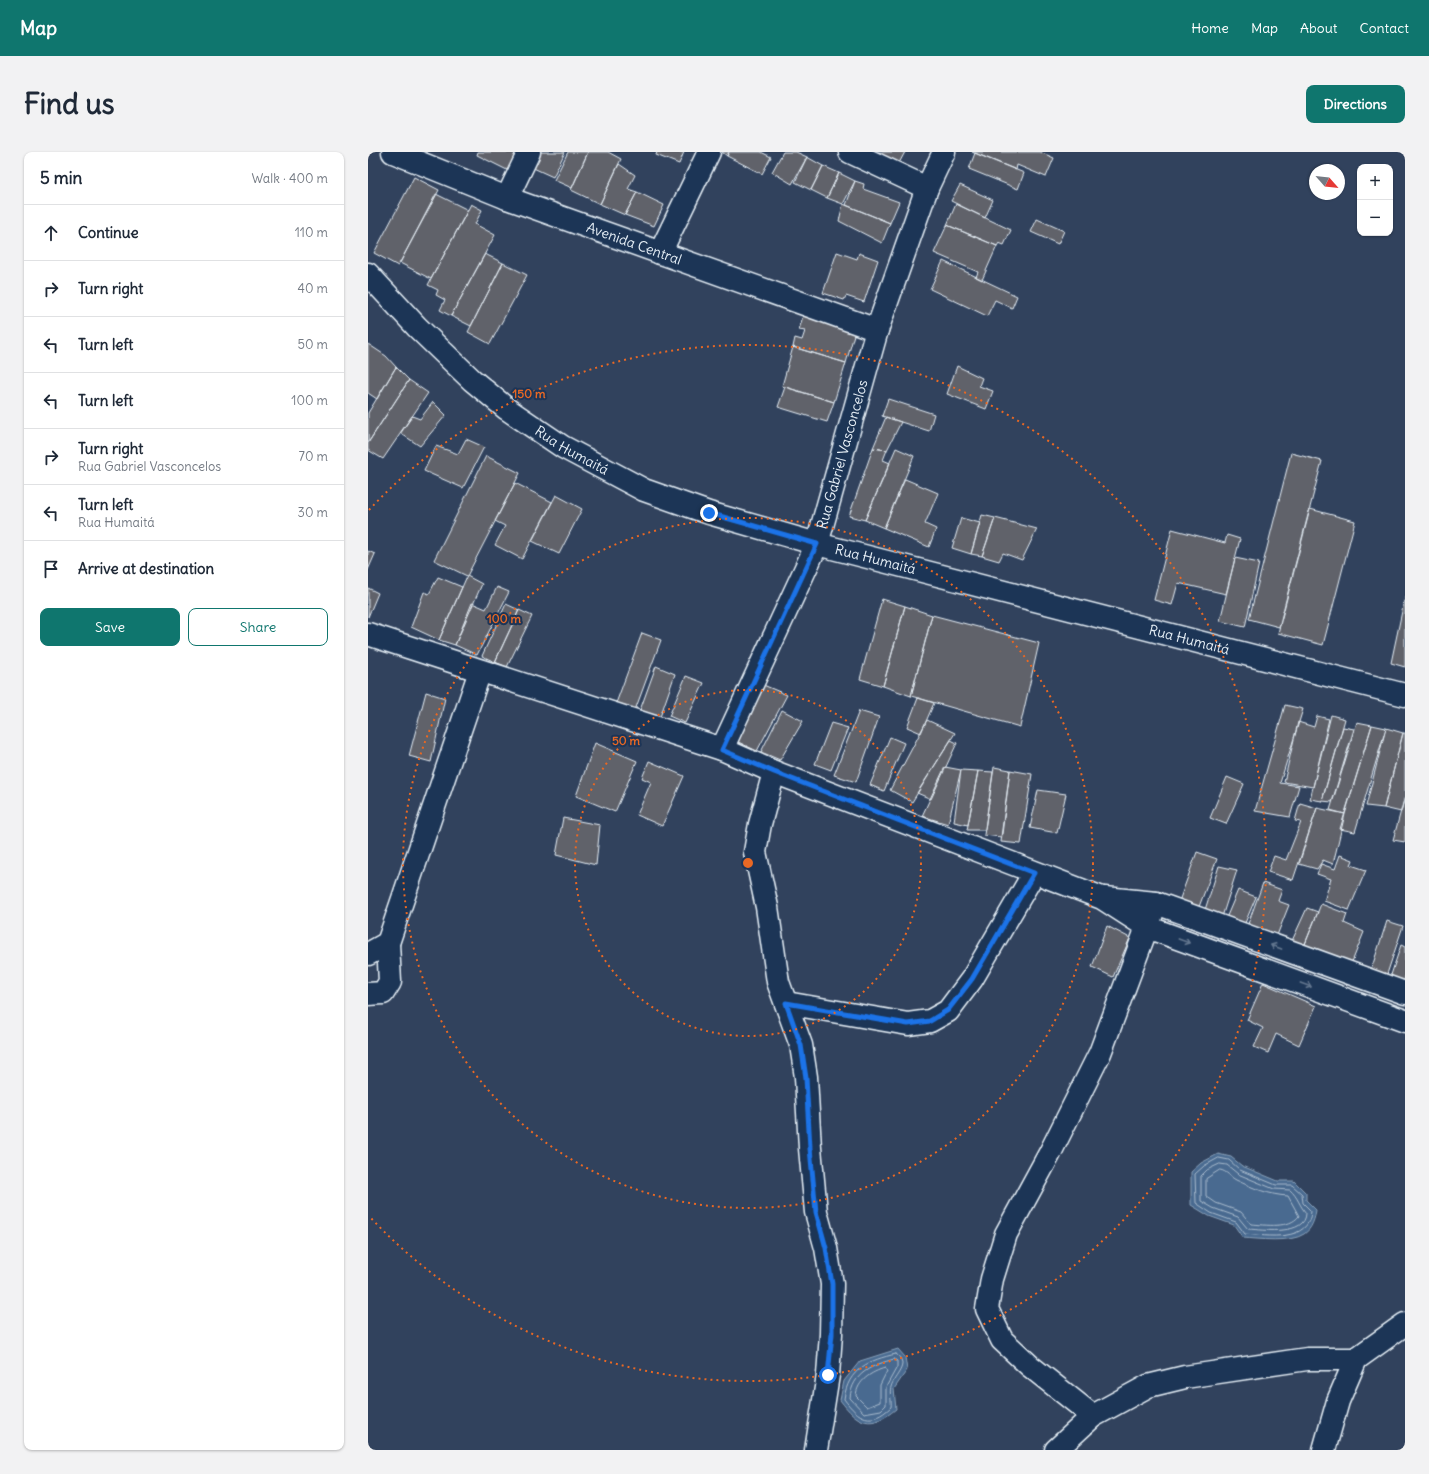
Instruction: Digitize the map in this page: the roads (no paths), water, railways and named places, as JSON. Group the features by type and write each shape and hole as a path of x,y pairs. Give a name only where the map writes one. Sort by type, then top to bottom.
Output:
{"street":[{"name":"Avenida Central","path":"393,152 419,157 507,198 877,330"},
{"path":"507,198 529,152"},
{"path":"660,253 709,152"},
{"path":"850,152 927,188"},
{"name":"Rua Gabriel Vasconcelos","path":"722,750 817,544 877,330 927,188 944,152"},
{"name":"Rua Humaitá","path":"368,274 417,327 472,380 507,409 563,447 644,490 709,513 817,544 1405,695"},
{"path":"368,634 722,750 774,772 1102,898 1147,927 1405,1021"},
{"path":"368,994 383,993 390,982 388,943 480,671"},
{"path":"774,772 760,824 755,852 766,907 778,982 801,1045 806,1078 810,1148 816,1212 826,1248 832,1284 832,1334 816,1450"},
{"path":"786,1003 908,1024 930,1021 948,1010 972,979 1034,873"},
{"path":"1102,898 1156,903 1405,993"},
{"path":"1093,1416 1030,1366 1002,1340 987,1309 992,1279 1006,1234 1050,1153 1100,1053 1156,903"},
{"path":"368,954 388,943"},
{"path":"1355,1003 1364,979"},
{"path":"1324,1450 1338,1401 1356,1359 1405,1324"},
{"path":"1056,1450 1093,1416 1148,1386 1185,1377 1307,1359 1356,1359"}],"water":[{"path":"1218,1154 1231,1157 1242,1166 1278,1181 1294,1181 1306,1193 1306,1200 1316,1210 1314,1220 1307,1232 1291,1239 1274,1240 1243,1238 1234,1225 1209,1216 1191,1205 1191,1172 1201,1163"},
{"path":"898,1349 905,1357 907,1370 894,1389 896,1409 887,1416 872,1422 859,1419 840,1400 844,1381 860,1361"}]}
